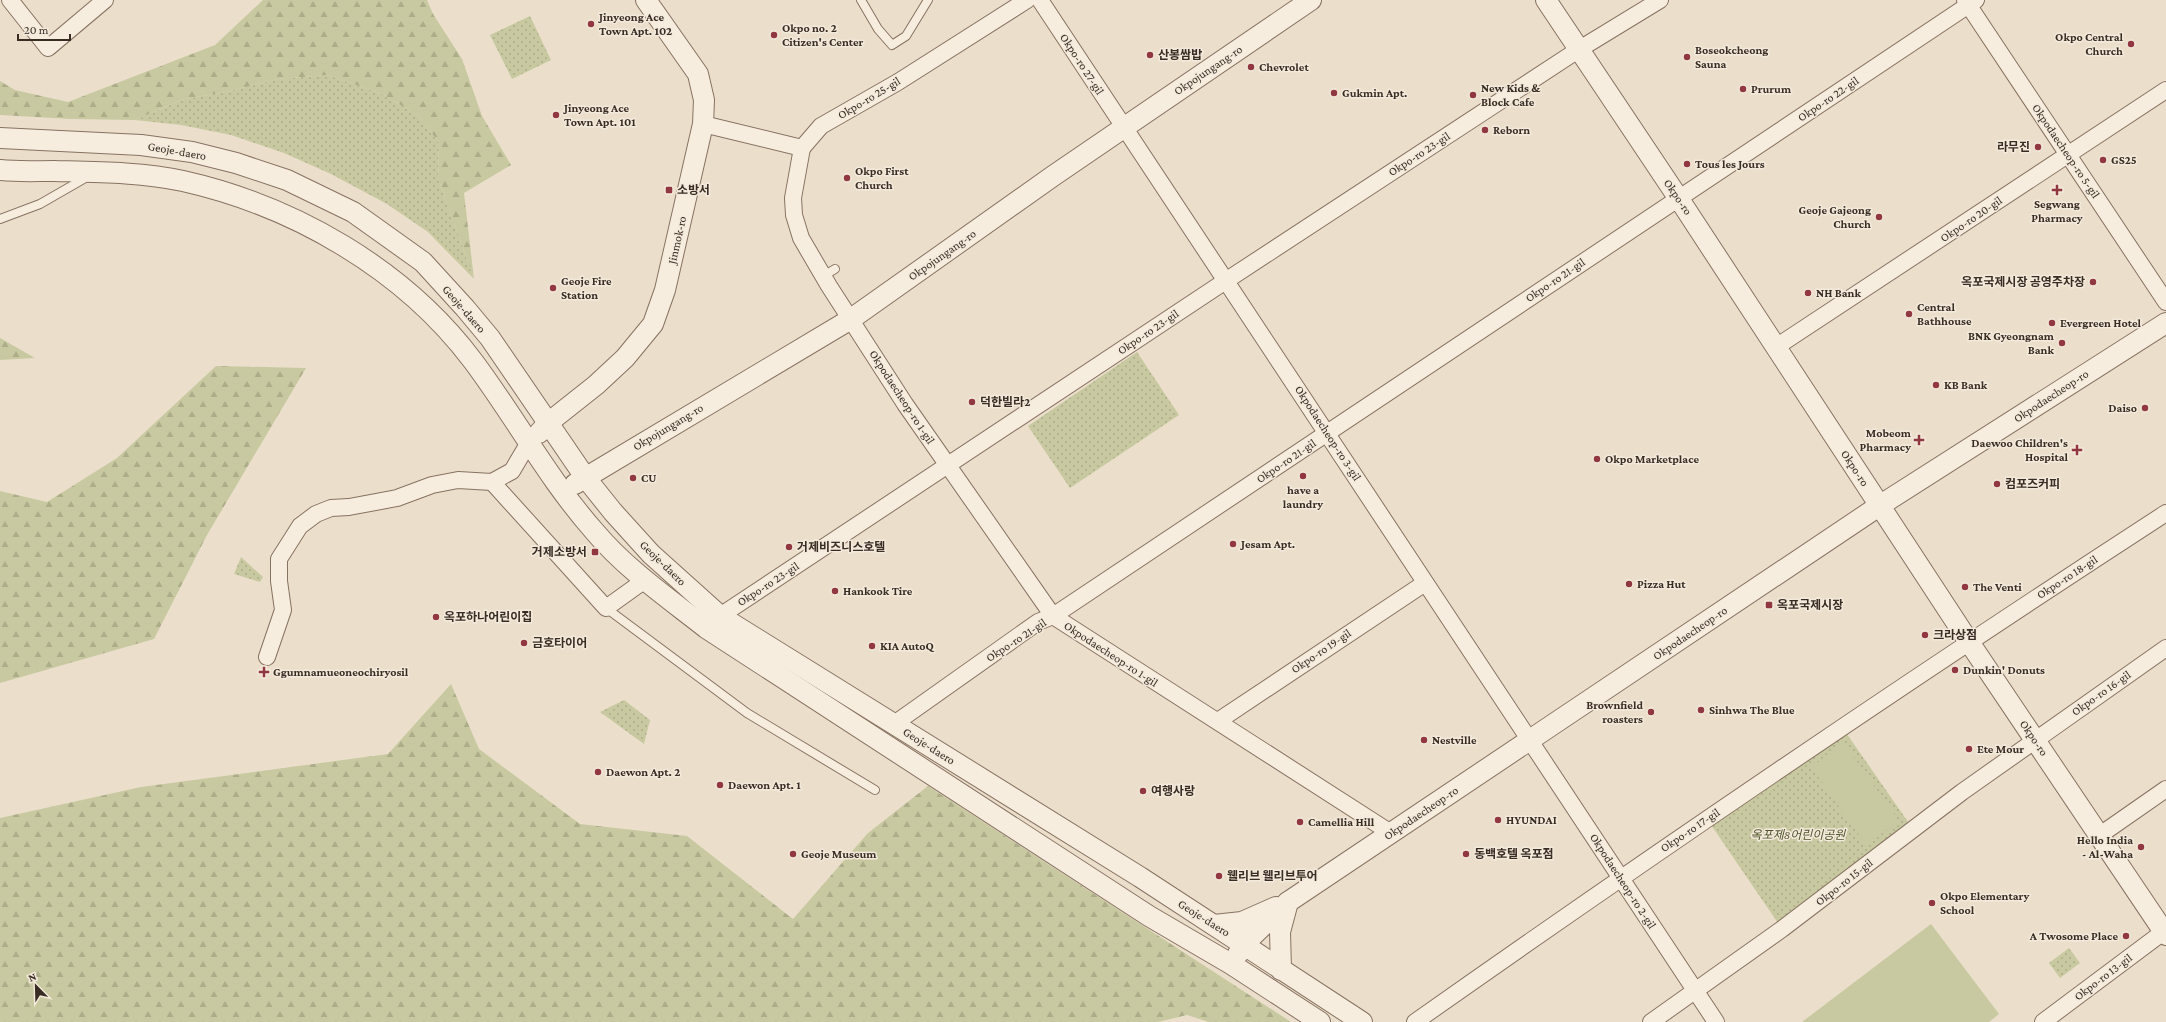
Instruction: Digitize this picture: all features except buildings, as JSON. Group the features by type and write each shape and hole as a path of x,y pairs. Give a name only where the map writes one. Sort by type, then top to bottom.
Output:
{"street":[{"path":"10,0 48,48 105,0"},
{"name":"Jinmok-ro","path":"528,444 548,423 608,374 643,338 653,324 665,290 703,124 704,100 698,74 646,0"},
{"name":"Okpo-ro 25-gil","path":"802,148 821,126 898,82 1027,0"},
{"name":"Okpo-ro 27-gil","path":"1040,0 1124,128"},
{"name":"Okpojungang-ro","path":"563,492 585,477 851,319 1124,128 1311,0"},
{"name":"Okpo-ro","path":"1546,0 1679,199 1969,642 2165,932"},
{"name":"Okpo-ro 23-gil","path":"720,616 1227,280 1578,50 1660,0"},
{"name":"Okpodaecheop-ro 5-gil","path":"1970,2 2166,302"},
{"name":"Okpo-ro 22-gil","path":"1679,199 1970,2"},
{"name":"Okpo-ro 20-gil","path":"1776,347 2166,90"},
{"path":"703,124 802,148"},
{"name":"Okpodaecheop-ro 3-gil","path":"1124,128 1227,280 1425,583 1530,740"},
{"name":"Geoje-daero","path":"0,138 141,145 192,152 236,163 287,180 353,212 423,262 490,338 585,477 651,554 720,616 1214,925 1362,1022"},
{"name":"Okpodaecheop-ro 1-gil","path":"802,148 793,198 794,214 801,238 829,273 851,319 947,466 1053,616 1391,833"},
{"name":"Geoje-daero","path":"0,170 94,173 180,180 233,194 284,215 344,245 411,293 449,331 474,362 528,444 596,534 645,580 706,628 1149,916 1231,964 1320,1022"},
{"name":"Okpo-ro 21-gil","path":"894,724 1038,622 1053,616 1679,199"},
{"name":"Okpodaecheop-ro","path":"1231,964 1244,944 1288,902 1879,506 2166,323"},
{"path":"267,656 283,610 279,581 279,559 300,526 316,514 331,508 349,507 397,498 432,485 458,480 492,482 512,472 528,444"},
{"path":"492,482 606,608 645,580"},
{"name":"Okpo-ro 18-gil","path":"1969,642 2166,513"},
{"name":"Okpo-ro 19-gil","path":"1218,721 1425,583"},
{"name":"Okpo-ro 17-gil","path":"1415,1022 1620,877 1969,642"},
{"name":"Okpo-ro 16-gil","path":"2035,739 2166,648"},
{"name":"Okpo-ro 15-gil","path":"1651,1022 1782,930 1943,806 2035,739"},
{"name":"Okpodaecheop-ro 2-gil","path":"1530,740 1716,1022"},
{"path":"2100,835 2166,789"},
{"path":"1214,925 1242,922 1288,902"},
{"path":"1281,970 1280,932 1288,902"},
{"name":"Okpo-ro 13-gil","path":"2042,1022 2165,932"}],"lane":[{"path":"861,0 878,30 892,45 906,36 928,0"},
{"path":"0,219 40,204 94,173"},
{"path":"606,608 747,713 875,790"}],"green space":[{"path":"263,0 427,0 433,14 462,59 482,116 511,165 464,193 474,279 438,178 439,143 419,116 382,94 328,75 278,79 226,92 184,99 135,120 71,119 0,115 0,81 15,90 68,102 215,45"},
{"path":"530,16 551,60 512,79 490,35"},
{"path":"328,75 382,94 419,116 439,143 438,178 474,279 428,232 387,204 331,174 284,153 231,135 181,125 135,120 184,99 226,92 278,79"},
{"path":"0,338 35,358 0,360"},
{"path":"1137,352 1179,415 1070,488 1028,426"},
{"path":"216,366 306,368 207,535 154,639 0,683 0,491 47,502 117,458"},
{"path":"241,557 263,577 260,582 234,574"},
{"path":"451,684 479,749 580,824 687,836 793,919 868,833 928,786 1291,1022 1209,1022 1187,1015 1158,1022 0,1022 0,818 141,787 388,754"},
{"path":"624,700 650,720 644,744 600,712"},
{"name":"옥포제8어린이공원","path":"1842,727 1913,829 1782,929 1707,819"},
{"path":"1844,743 1899,821 1866,845 1811,767"},
{"path":"1931,924 1999,1014 1989,1022 1802,1022"},
{"path":"2069,948 2080,963 2060,978 2049,963"}],"place":[{"name":"Jinyeong Ace Town Apt. 102","path":"591,24"},
{"name":"Okpo no. 2 Citizen's Center","path":"774,35"},
{"name":"Okpo Central Church","path":"2131,44"},
{"name":"산봉쌈밥","path":"1150,55"},
{"name":"Boseokcheong Sauna","path":"1687,57"},
{"name":"Chevrolet","path":"1251,67"},
{"name":"Prurum","path":"1743,89"},
{"name":"Gukmin Apt.","path":"1334,93"},
{"name":"New Kids & Block Cafe","path":"1473,95"},
{"name":"Jinyeong Ace Town Apt. 101","path":"556,115"},
{"name":"Reborn","path":"1485,130"},
{"name":"라무진","path":"2038,147"},
{"name":"GS25","path":"2103,160"},
{"name":"Tous les Jours","path":"1687,164"},
{"name":"Okpo First Church","path":"847,178"},
{"name":"소방서","path":"669,190"},
{"name":"Segwang Pharmacy","path":"2057,190"},
{"name":"Geoje Gajeong Church","path":"1879,217"},
{"name":"옥포국제시장 공영주차장","path":"2093,282"},
{"name":"Geoje Fire Station","path":"553,288"},
{"name":"NH Bank","path":"1808,293"},
{"name":"Central Bathhouse","path":"1909,314"},
{"name":"Evergreen Hotel","path":"2052,323"},
{"name":"BNK Gyeongnam Bank","path":"2062,343"},
{"name":"KB Bank","path":"1936,385"},
{"name":"덕한빌라2","path":"972,402"},
{"name":"Daiso","path":"2145,408"},
{"name":"Mobeom Pharmacy","path":"1919,440"},
{"name":"Daewoo Children's Hospital","path":"2077,450"},
{"name":"Okpo Marketplace","path":"1597,459"},
{"name":"have a laundry","path":"1303,476"},
{"name":"CU","path":"633,478"},
{"name":"컴포즈커피","path":"1997,484"},
{"name":"Jesam Apt.","path":"1233,544"},
{"name":"거제비즈니스호텔","path":"789,547"},
{"name":"거제소방서","path":"595,552"},
{"name":"Pizza Hut","path":"1629,584"},
{"name":"The Venti","path":"1965,587"},
{"name":"Hankook Tire","path":"835,591"},
{"name":"옥포국제시장","path":"1769,605"},
{"name":"옥포하나어린이집","path":"436,617"},
{"name":"크라상점","path":"1925,635"},
{"name":"금호타이어","path":"524,643"},
{"name":"KIA AutoQ","path":"872,646"},
{"name":"Dunkin' Donuts","path":"1955,670"},
{"name":"Ggumnamueoneochiryosil","path":"264,672"},
{"name":"Sinhwa The Blue","path":"1701,710"},
{"name":"Brownfield roasters","path":"1651,712"},
{"name":"Nestville","path":"1424,740"},
{"name":"Ete Mour","path":"1969,749"},
{"name":"Daewon Apt. 2","path":"598,772"},
{"name":"Daewon Apt. 1","path":"720,785"},
{"name":"여행사랑","path":"1143,791"},
{"name":"HYUNDAI","path":"1498,820"},
{"name":"Camellia Hill","path":"1300,822"},
{"name":"Hello India - Al-Waha","path":"2141,847"},
{"name":"Geoje Museum","path":"793,854"},
{"name":"동백호텔 옥포점","path":"1466,854"},
{"name":"웰리브 웰리브투어","path":"1219,876"},
{"name":"Okpo Elementary School","path":"1932,903"},
{"name":"A Twosome Place","path":"2126,936"}]}
